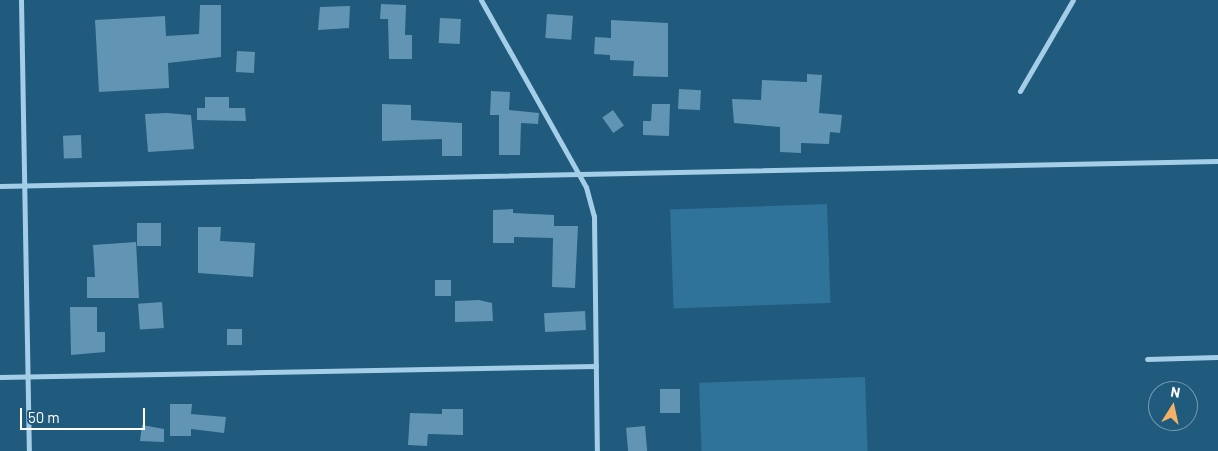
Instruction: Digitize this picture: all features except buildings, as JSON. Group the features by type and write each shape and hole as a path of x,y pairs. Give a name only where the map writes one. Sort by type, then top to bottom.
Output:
{"street":[{"path":"21,0 29,451"},
{"path":"480,0 580,174 594,216 597,451"},
{"path":"1020,91 1073,0"},
{"path":"0,186 1218,161"},
{"path":"1147,359 1218,357"},
{"path":"0,377 596,366"}],"shaded area":[{"path":"827,204 830,303 674,308 670,209"},
{"path":"865,377 868,451 701,451 699,383"}]}
